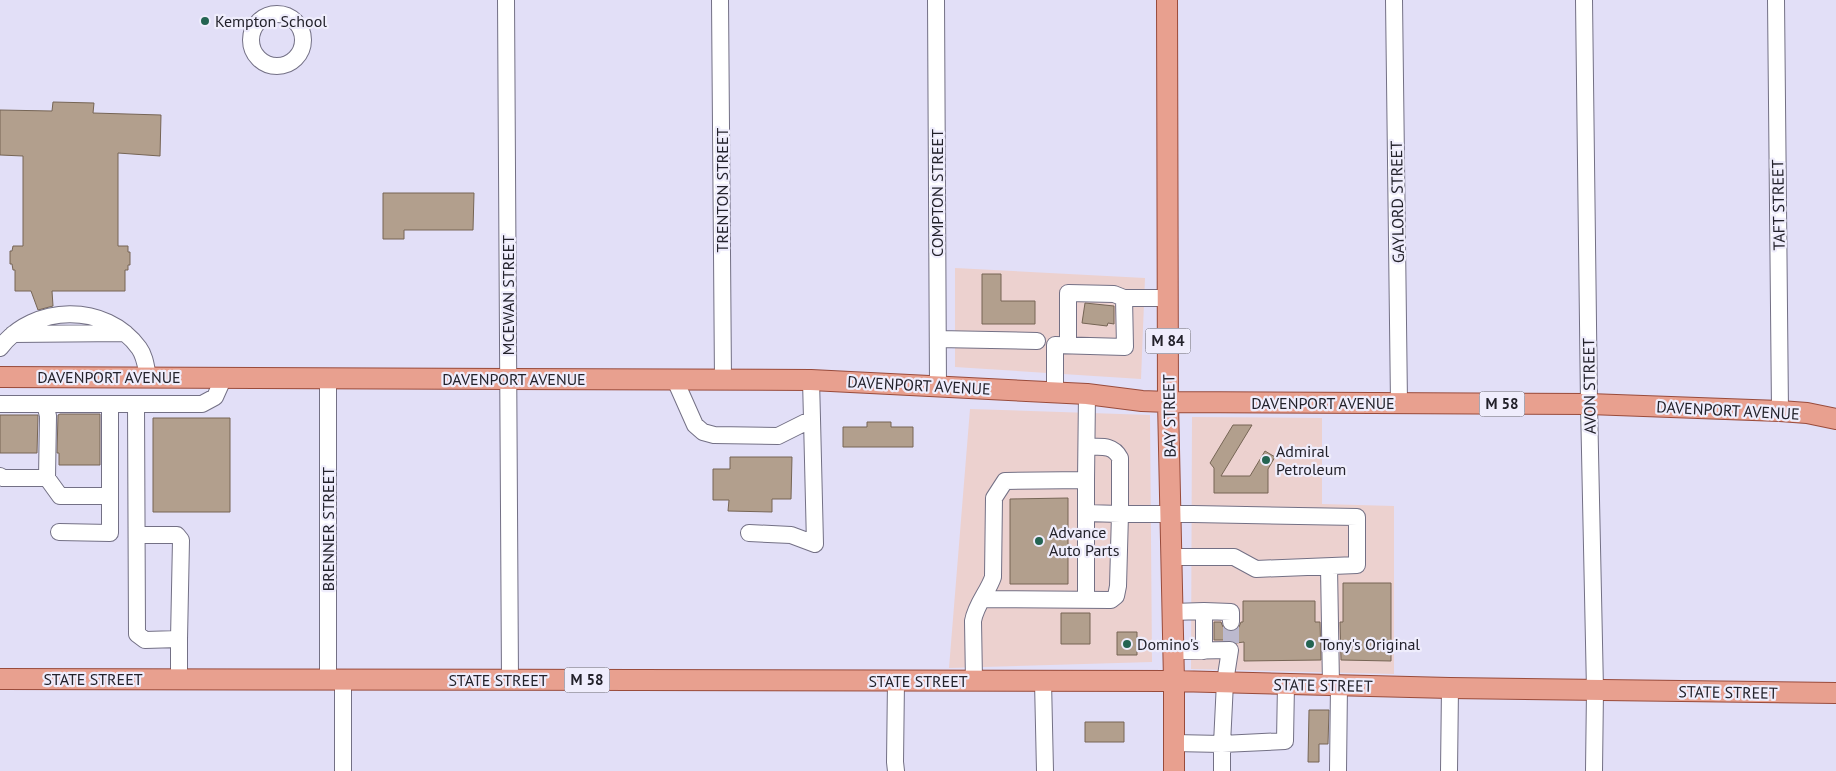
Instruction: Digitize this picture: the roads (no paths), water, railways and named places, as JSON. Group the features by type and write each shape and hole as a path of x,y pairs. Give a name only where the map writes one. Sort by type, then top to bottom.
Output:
{"main road":[{"name":"BAY STREET","path":"1167,0 1168,402 1174,771"},
{"name":"DAVENPORT AVENUE","path":"0,377 811,380 1055,392 1168,402 1589,404 1780,411 1807,413 1836,419"},
{"name":"STATE STREET","path":"0,679 1174,681 1450,688 1836,693"}],"street":[{"name":"MCEWAN STREET","path":"506,0 510,680"},
{"name":"TRENTON STREET","path":"720,0 723,380"},
{"name":"COMPTON STREET","path":"936,0 938,386"},
{"name":"GAYLORD STREET","path":"1394,0 1399,404"},
{"name":"AVON STREET","path":"1584,0 1595,690 1594,771"},
{"name":"TAFT STREET","path":"1776,0 1780,411"},
{"path":"1068,346 1068,293 1114,294 1124,298 1168,298"},
{"path":"1055,392 1055,345 1125,347 1124,298"},
{"path":"0,348 13,334 34,321 66,315 103,319 124,333 139,348 148,377"},
{"path":"938,338 1037,341"},
{"path":"0,404 202,404 215,397 224,378"},
{"name":"BRENNER STREET","path":"328,378 336,680 343,771"},
{"path":"676,380 695,426 703,432 714,435 778,436 812,419"},
{"path":"749,533 791,535 816,544 811,380"},
{"path":"1086,600 1087,394"},
{"path":"45,404 48,416 47,478 60,496 110,496"},
{"path":"59,532 110,532 110,404"},
{"path":"136,404 137,634 145,640 179,639"},
{"path":"982,599 1111,600 1116,596 1120,514 1120,458 1117,452 1111,448 1086,447"},
{"path":"0,476 4,478 47,478"},
{"path":"974,681 973,621 975,612 993,577 994,498 999,488 1005,481 1014,480 1086,480"},
{"path":"1086,513 1358,517 1357,566 1256,569 1234,557 1170,557"},
{"path":"137,535 177,535 181,540 179,679"},
{"path":"1329,567 1338,771"},
{"path":"1204,611 1204,651"},
{"path":"1172,612 1204,611 1231,617"},
{"path":"1173,651 1204,651 1231,646 1225,682 1222,771"},
{"path":"896,681 894,762 896,771"},
{"path":"1044,681 1045,771"},
{"path":"1174,743 1222,744 1285,741 1286,684"},
{"path":"1449,771 1450,688"}],"tunnel":[{"path":"1231,622 1231,643"}],"place":[{"name":"Kempton School","path":"205,21"},
{"name":"Admiral Petroleum","path":"1266,460"},
{"name":"Advance Auto Parts","path":"1039,541"},
{"name":"Domino's","path":"1127,644"},
{"name":"Tony's Original","path":"1310,644"}]}
